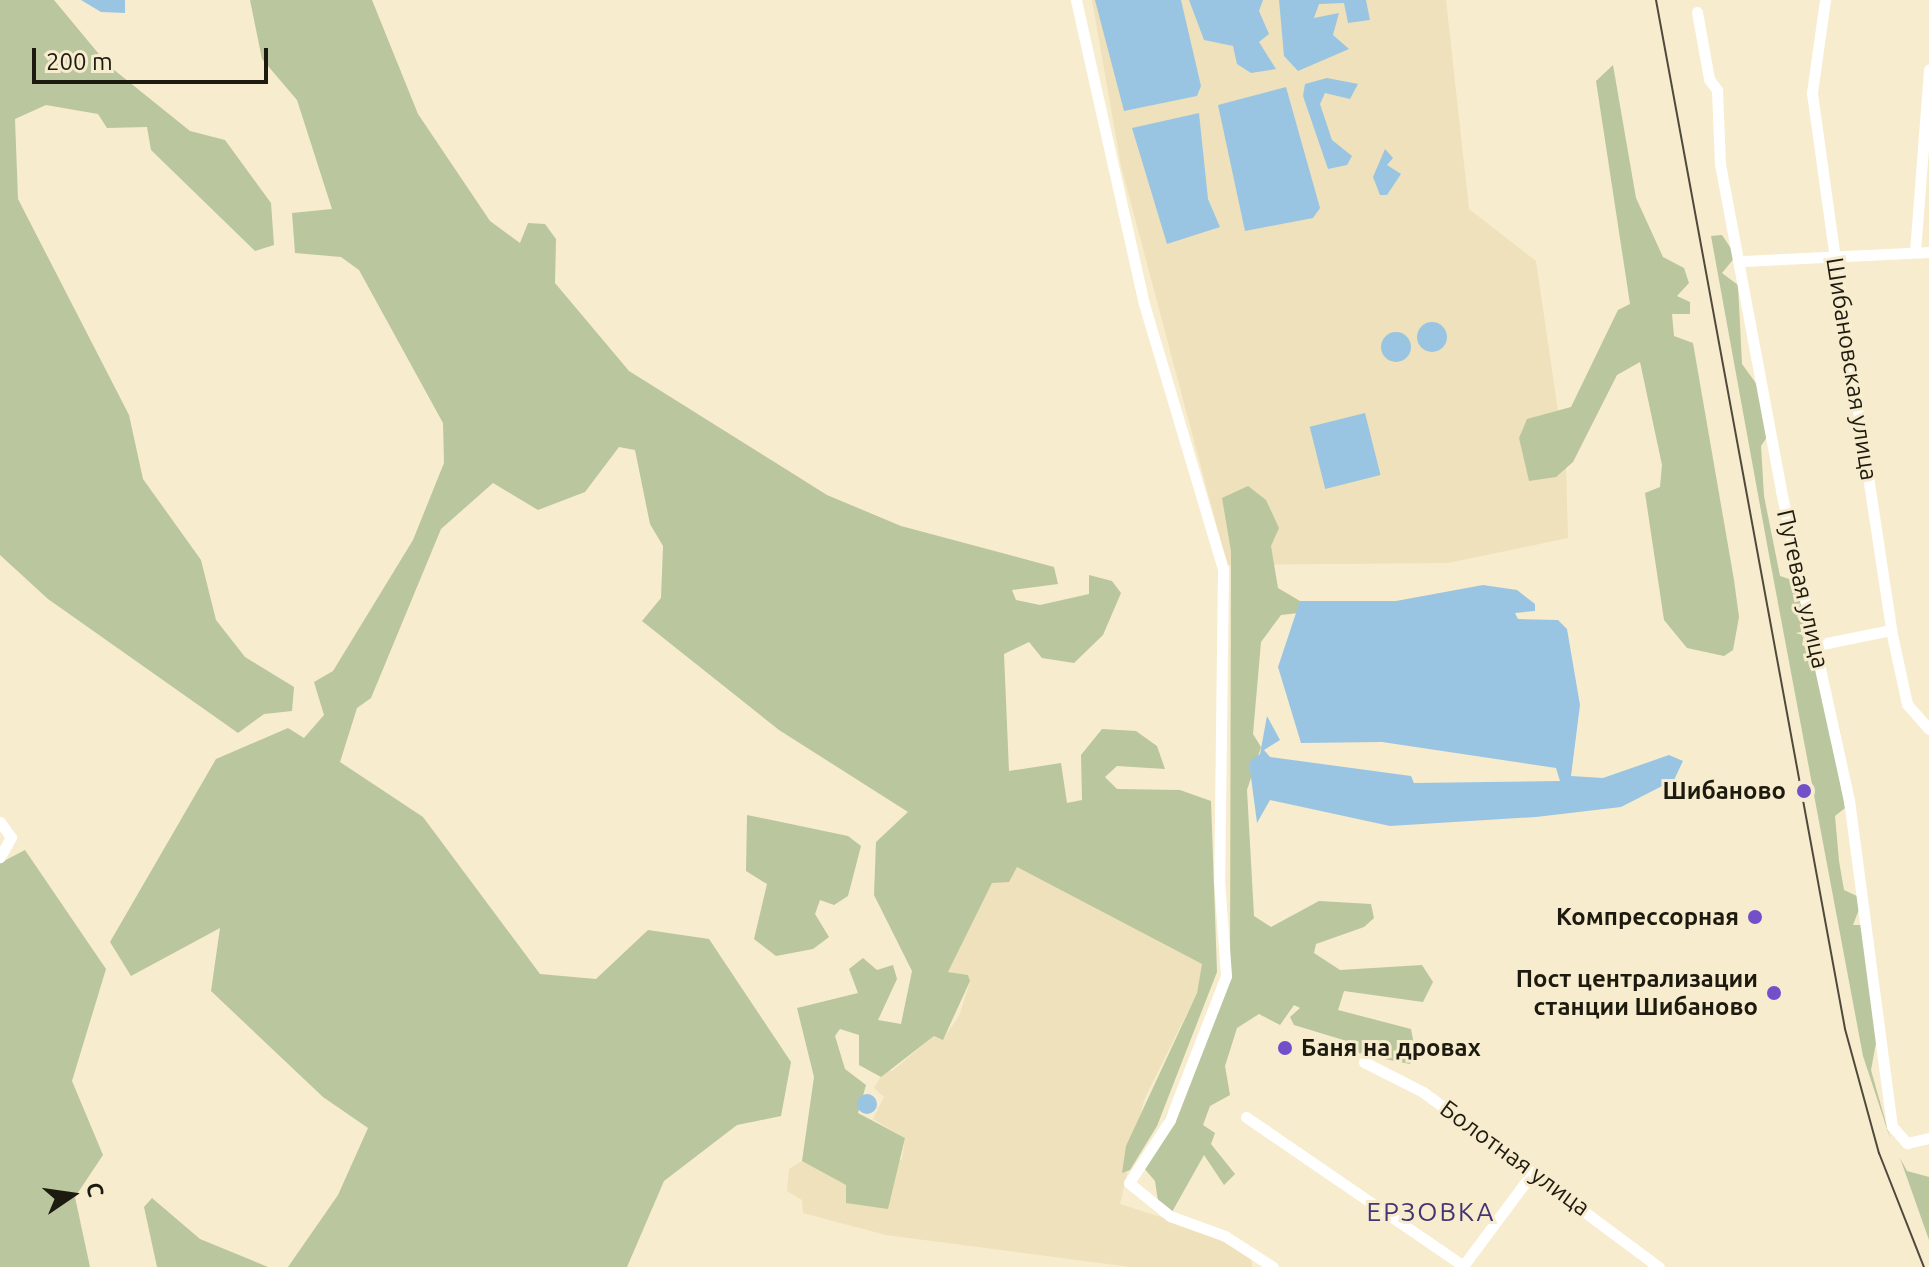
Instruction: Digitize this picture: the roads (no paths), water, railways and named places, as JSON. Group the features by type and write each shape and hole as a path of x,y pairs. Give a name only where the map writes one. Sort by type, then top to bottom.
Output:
{"street":[{"path":"1076,0 1144,304 1223,569 1219,880 1226,976 1170,1120 1129,1183 1170,1216 1225,1236 1273,1267"},
{"name":"Шибановская улица","path":"1825,0 1812,93 1835,258 1891,630 1907,704 1929,729"},
{"name":"Путевая улица","path":"1697,12 1709,79 1717,90 1720,164 1743,261 1781,491 1817,645 1857,846 1892,1126 1907,1143 1929,1138"},
{"path":"1915,252 1929,70"},
{"path":"1743,261 1929,252"},
{"path":"1817,645 1891,630"},
{"path":"0,822 11,837 0,857"},
{"name":"Болотная улица","path":"1364,1062 1423,1092 1659,1267"},
{"path":"1246,1117 1464,1266 1533,1172"}],"water":[{"path":"81,0 125,0 125,13 101,12"},
{"path":"1095,0 1181,0 1201,86 1197,96 1124,111"},
{"path":"1189,0 1263,0 1259,11 1269,34 1259,42 1276,69 1251,73 1237,64 1233,46 1204,40"},
{"path":"1279,0 1366,0 1370,20 1348,23 1344,3 1319,4 1314,18 1339,13 1333,35 1349,49 1298,71 1284,56"},
{"path":"1327,78 1358,84 1350,99 1325,93 1320,104 1332,140 1352,156 1347,165 1328,169 1303,96 1305,84"},
{"path":"1286,87 1320,208 1313,218 1245,231 1218,105"},
{"path":"1199,113 1208,199 1220,227 1167,244 1132,128"},
{"path":"1385,149 1393,158 1387,165 1401,174 1387,195 1380,195 1373,177"},
{"path":"1432,322 1438,323 1446,331 1446,343 1438,351 1432,352 1426,351 1418,343 1417,337 1418,331 1426,323"},
{"path":"1396,332 1402,333 1410,341 1410,353 1402,361 1396,362 1390,361 1382,353 1381,347 1382,341 1390,333"},
{"path":"1365,413 1380,475 1325,489 1310,427"},
{"path":"1483,585 1517,590 1535,604 1535,611 1515,613 1518,619 1558,620 1567,629 1580,705 1571,776 1603,778 1669,755 1683,761 1674,780 1621,807 1536,817 1390,826 1270,800 1257,823 1249,762 1260,754 1267,716 1280,740 1264,750 1270,757 1411,776 1414,783 1560,781 1556,768 1382,742 1301,743 1278,667 1300,601 1396,601"},
{"path":"863,1094 871,1094 877,1104 871,1114 863,1114 857,1108 857,1100"}],"railway":[{"path":"1656,0 1845,1029 1879,1153 1924,1267"}],"place":[{"name":"Шибаново","path":"1804,791"},
{"name":"Компрессорная","path":"1755,917"},
{"name":"Пост централизации станции Шибаново","path":"1774,993"},
{"name":"Баня на дровах","path":"1285,1048"}],"district":[{"name":"ЕРЗОВКА","path":"1431,1212"}]}
